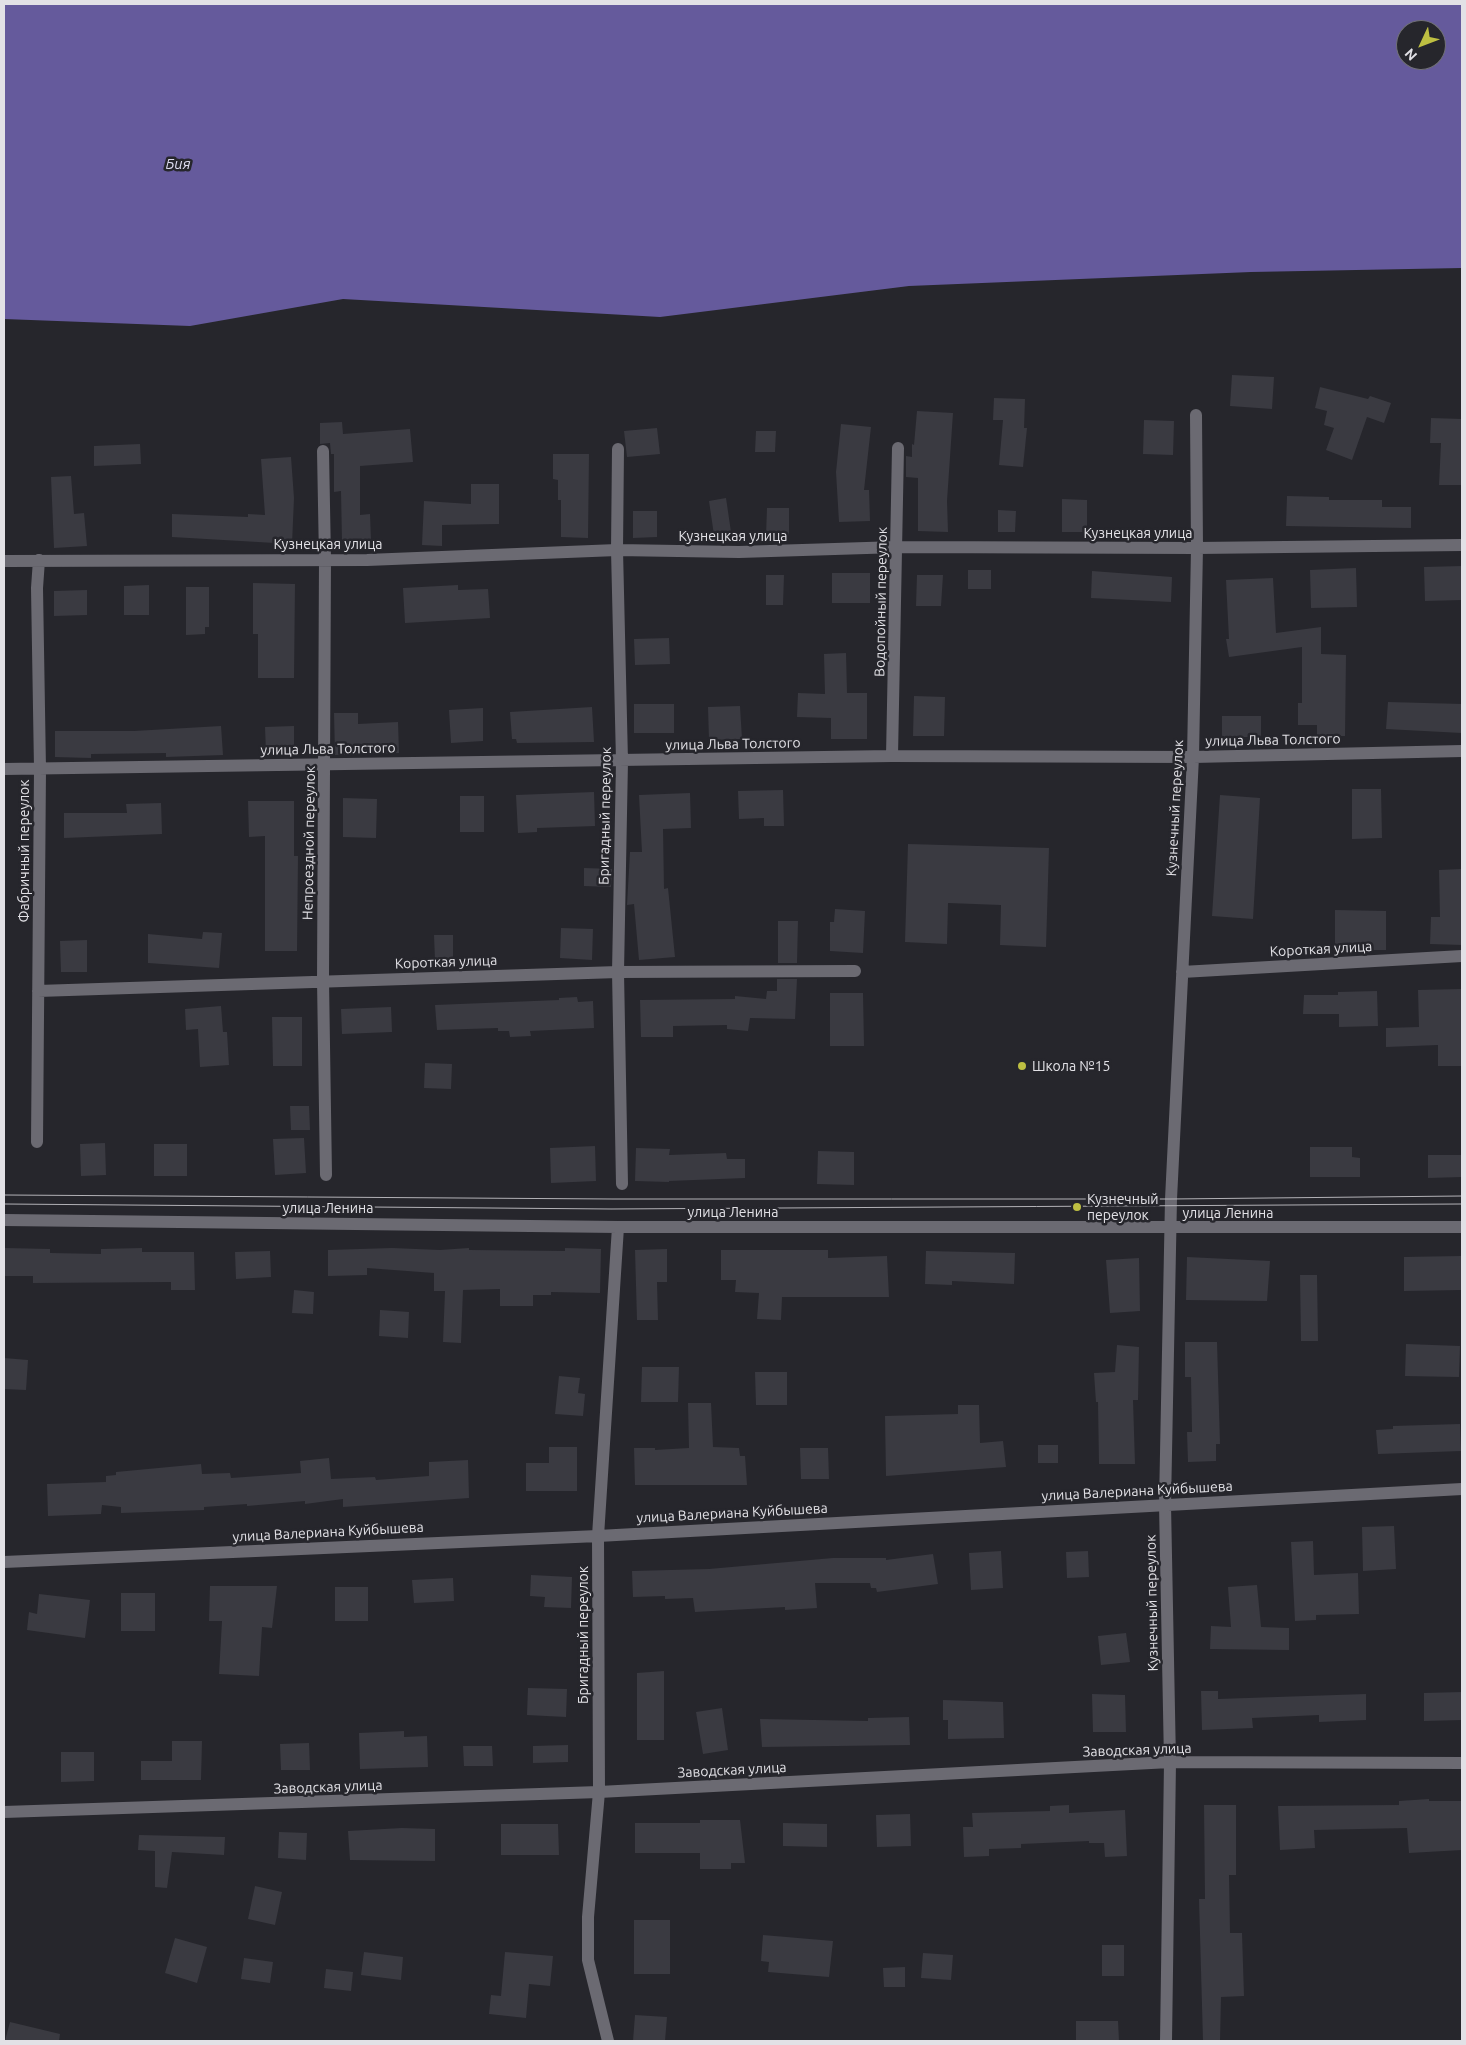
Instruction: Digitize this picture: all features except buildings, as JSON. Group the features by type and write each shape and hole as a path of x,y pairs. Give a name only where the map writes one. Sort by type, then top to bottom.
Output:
{"street":[{"name":"Кузнечный переулок","path":"1166,2041 1170,1762 1164,1504 1171,1228 1193,757 1197,548 1196,415"},
{"name":"Водопойный переулок","path":"892,756 898,547 898,448"},
{"name":"Бригадный переулок","path":"618,449 617,550 622,761 618,972 622,1184"},
{"name":"Непроездной переулок","path":"324,451 326,560 323,980 326,1175"},
{"name":"Кузнецкая улица","path":"4,561 367,560 617,550 739,552 898,547 1197,548 1462,544"},
{"name":"Фабричный переулок","path":"37,1142 40,769 37,596 39,560"},
{"name":"улица Льва Толстого","path":"4,769 892,756 1193,757 1462,751"},
{"name":"Короткая улица","path":"1182,972 1462,956"},
{"name":"Короткая улица","path":"38,991 323,980 618,972 855,971"},
{"name":"улица Ленина","path":"4,1220 618,1227 1171,1228 1462,1226"},
{"name":"Бригадный переулок","path":"608,2041 588,1960 588,1917 599,1792 598,1536 618,1227"},
{"name":"улица Валериана Куйбышева","path":"4,1562 598,1536 1462,1489"},
{"name":"Заводская улица","path":"4,1812 599,1792 1170,1762 1462,1762"}],"water":[{"name":"Бия","path":"4,4 1462,4 1462,268 1251,272 909,286 660,317 343,299 190,326 4,319"}],"tram line":[{"path":"4,1195 612,1199 1171,1199 1462,1196"},
{"path":"4,1204 611,1209 1462,1204"}],"place":[{"name":"Школа №15","path":"1022,1066"},
{"name":"Кузнечный переулок","path":"1077,1207"}]}
